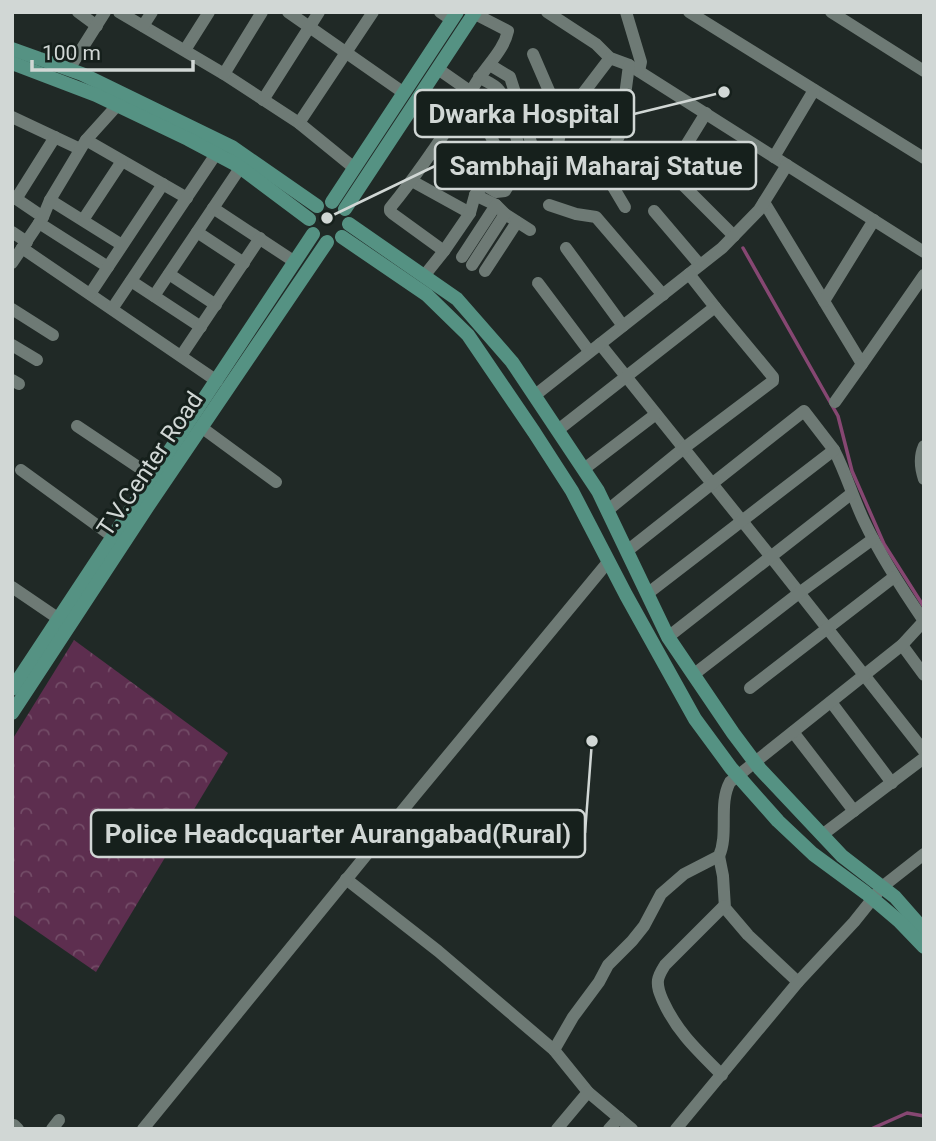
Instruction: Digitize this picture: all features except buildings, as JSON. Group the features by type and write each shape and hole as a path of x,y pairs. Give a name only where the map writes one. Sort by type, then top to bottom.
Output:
{"street":[{"path":"78,12 97,26"},
{"path":"69,69 105,12"},
{"path":"119,12 224,74 299,123 353,167"},
{"path":"143,26 152,12"},
{"path":"185,50 209,12"},
{"path":"224,74 262,12"},
{"path":"288,12 404,93"},
{"path":"263,100 319,12"},
{"path":"299,123 373,12"},
{"path":"547,12 596,44 610,58 634,68 924,252"},
{"path":"625,207 603,170 620,134 634,68 641,62 626,12"},
{"path":"688,12 924,158"},
{"path":"831,12 924,71"},
{"path":"339,205 438,69 475,13 508,31 506,38 432,152 390,208 390,211 444,251"},
{"path":"339,205 353,167 404,93 449,15"},
{"path":"12,49 82,74 240,168 309,219"},
{"path":"533,54 562,121"},
{"path":"557,150 562,121 610,58"},
{"path":"12,63 96,95 122,100 233,147 317,206"},
{"path":"490,65 510,77 538,164 529,170 520,163"},
{"path":"424,276 470,214 481,187 499,158 471,92 438,69"},
{"path":"480,77 498,88 503,97 521,160 506,191 496,192 481,187"},
{"path":"775,157 814,90"},
{"path":"12,263 41,220 83,145 122,100"},
{"path":"706,113 677,160 675,171 680,182 734,236"},
{"path":"12,117 55,137 122,161 187,198"},
{"path":"55,137 14,197 41,220 108,267"},
{"path":"432,152 481,187 501,210 530,230"},
{"path":"112,309 216,154"},
{"path":"83,220 122,161"},
{"path":"534,396 722,248 759,210 787,165"},
{"path":"154,296 240,168"},
{"path":"412,181 470,214"},
{"path":"90,295 163,184"},
{"path":"50,200 122,246"},
{"path":"324,202 339,205 349,216 347,231 342,237 327,242 313,234 309,219 317,206 324,202"},
{"path":"764,202 862,364"},
{"path":"549,205 596,217 663,295"},
{"path":"213,208 295,262"},
{"path":"467,261 501,210"},
{"path":"654,211 700,265"},
{"path":"824,301 874,220"},
{"path":"485,271 517,222"},
{"path":"349,224 457,299 512,362 598,491 668,637 733,733 755,762 878,893 899,921 924,947"},
{"path":"12,232 24,245 90,295 217,380"},
{"path":"197,232 243,262"},
{"name":"T.V.Center Road","path":"14,681 59,619 313,234"},
{"path":"342,237 427,295 468,335 572,492 695,719 738,776 778,821 813,854 878,893 895,897 924,930"},
{"path":"181,356 260,238"},
{"name":"T.V.Center Road","path":"12,713 327,242"},
{"path":"566,248 623,326"},
{"path":"169,274 216,305"},
{"path":"607,510 774,379 689,274"},
{"path":"835,402 924,275"},
{"path":"131,281 201,327"},
{"path":"538,283 595,348 626,376 924,751"},
{"path":"558,430 715,307"},
{"path":"12,309 52,335"},
{"path":"12,345 37,360"},
{"path":"627,551 804,411 834,450 873,540 924,621 902,645 730,782 727,790 719,856 724,906 748,935 798,982"},
{"path":"584,469 656,414"},
{"path":"76,426 153,477"},
{"path":"201,428 276,482"},
{"path":"924,446 920,454 924,478"},
{"path":"647,594 834,450"},
{"path":"21,470 113,537"},
{"path":"668,637 851,494"},
{"path":"693,675 873,540"},
{"path":"143,1129 608,562"},
{"path":"750,688 894,577"},
{"path":"12,587 59,619"},
{"path":"902,645 924,675"},
{"path":"831,702 892,783"},
{"path":"793,732 854,811"},
{"path":"822,835 924,758"},
{"path":"676,1129 798,982 855,922 878,893 924,854"},
{"path":"554,1050 608,965 644,926 661,894 684,874 719,856"},
{"path":"346,879 438,951 554,1050 588,1092 632,1129"},
{"path":"722,1074 684,1037 669,1015 658,989 658,981 665,965 724,906"},
{"path":"557,1129 588,1092"},
{"path":"609,1129 619,1118"}],"green space":[{"path":"74,640 228,753 96,972 12,914 12,740"}],"waterway":[{"path":"743,248 838,416 852,471 884,544 924,607"},
{"path":"871,1129 907,1113 924,1116"}],"place":[{"name":"Dwarka Hospital","path":"724,92"},
{"name":"Sambhaji Maharaj Statue","path":"327,218"},
{"name":"Police Headcquarter Aurangabad(Rural)","path":"592,741"}]}
